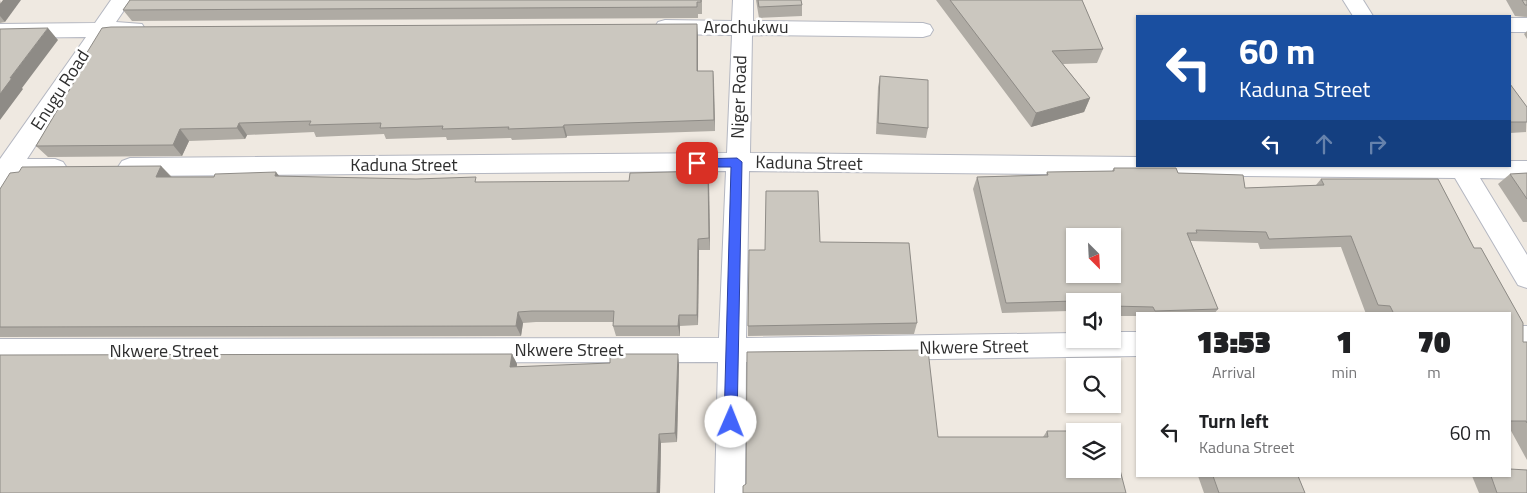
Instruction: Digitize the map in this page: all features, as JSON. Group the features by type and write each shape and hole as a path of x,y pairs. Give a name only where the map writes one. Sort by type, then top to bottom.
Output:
{"street":[{"name":"Enugu Road","path":"3,173 121,0"},
{"name":"Niger Road","path":"730,493 732,350 743,0"},
{"path":"1353,0 1362,15"},
{"path":"1511,25 1527,25"},
{"name":"Arochukwu","path":"644,27 742,26 922,30"},
{"path":"0,31 159,29"},
{"name":"Kaduna Street","path":"108,168 737,162 1136,165"},
{"name":"Kaduna Street","path":"1341,167 1527,170"},
{"path":"3,173 78,168"},
{"path":"1462,168 1527,278"},
{"path":"1511,338 1527,338"},
{"name":"Nkwere Street","path":"0,351 732,350 1136,344"}],"building":[{"path":"130,0 701,0 701,2 697,2 697,7 123,10"},
{"path":"758,0 801,0 802,5 759,7"},
{"path":"950,0 1082,0 1103,49 1052,51 1090,98 1036,113"},
{"path":"1522,0 1527,0 1527,5 1525,5"},
{"path":"697,24 697,71 713,71 714,120 564,125 563,127 508,129 509,127 442,129 443,126 380,128 381,123 309,125 311,121 239,123 237,128 180,129 173,145 36,146 80,72 75,72 102,28"},
{"path":"48,28 10,78 12,78 0,94 0,29"},
{"path":"880,76 928,80 928,128 878,123"},
{"path":"1511,85 1527,107 1527,122 1511,122"},
{"path":"161,166 156,177 214,177 215,174 276,172 275,176 416,179 476,177 475,182 629,181 630,173 708,171 709,238 698,239 697,315 679,315 678,326 613,326 614,311 532,311 518,312 516,326 0,327 0,189 10,173 19,172 22,167"},
{"path":"1114,168 1176,168 1178,173 1243,175 1245,188 1324,185 1321,179 1438,179 1474,248 1481,248 1523,323 1523,342 1527,342 1527,423 1526,421 1511,421 1511,312 1393,312 1390,306 1378,305 1351,236 1269,239 1266,232 1196,230 1197,233 1187,233 1218,309 1155,311 1153,307 1121,306 1121,293 1066,293 1066,301 1006,303 977,177 1048,175 1047,172 1114,171"},
{"path":"1527,173 1527,199 1510,174"},
{"path":"766,191 818,191 820,242 909,243 917,323 748,326 749,250 765,250"},
{"path":"928,350 938,437 1048,437 1047,431 1066,431 1066,478 1121,478 1121,474 1126,493 743,493 743,486 746,484 747,352"},
{"path":"512,354 510,367 610,363 610,354 678,354 675,433 659,434 657,493 0,493 0,355"},
{"path":"1511,469 1527,470 1527,493 1497,493 1491,477 1511,477"},
{"path":"1213,477 1298,477 1305,493 1219,493"}],"route":[{"path":"697,163 737,162 731,422"}]}
